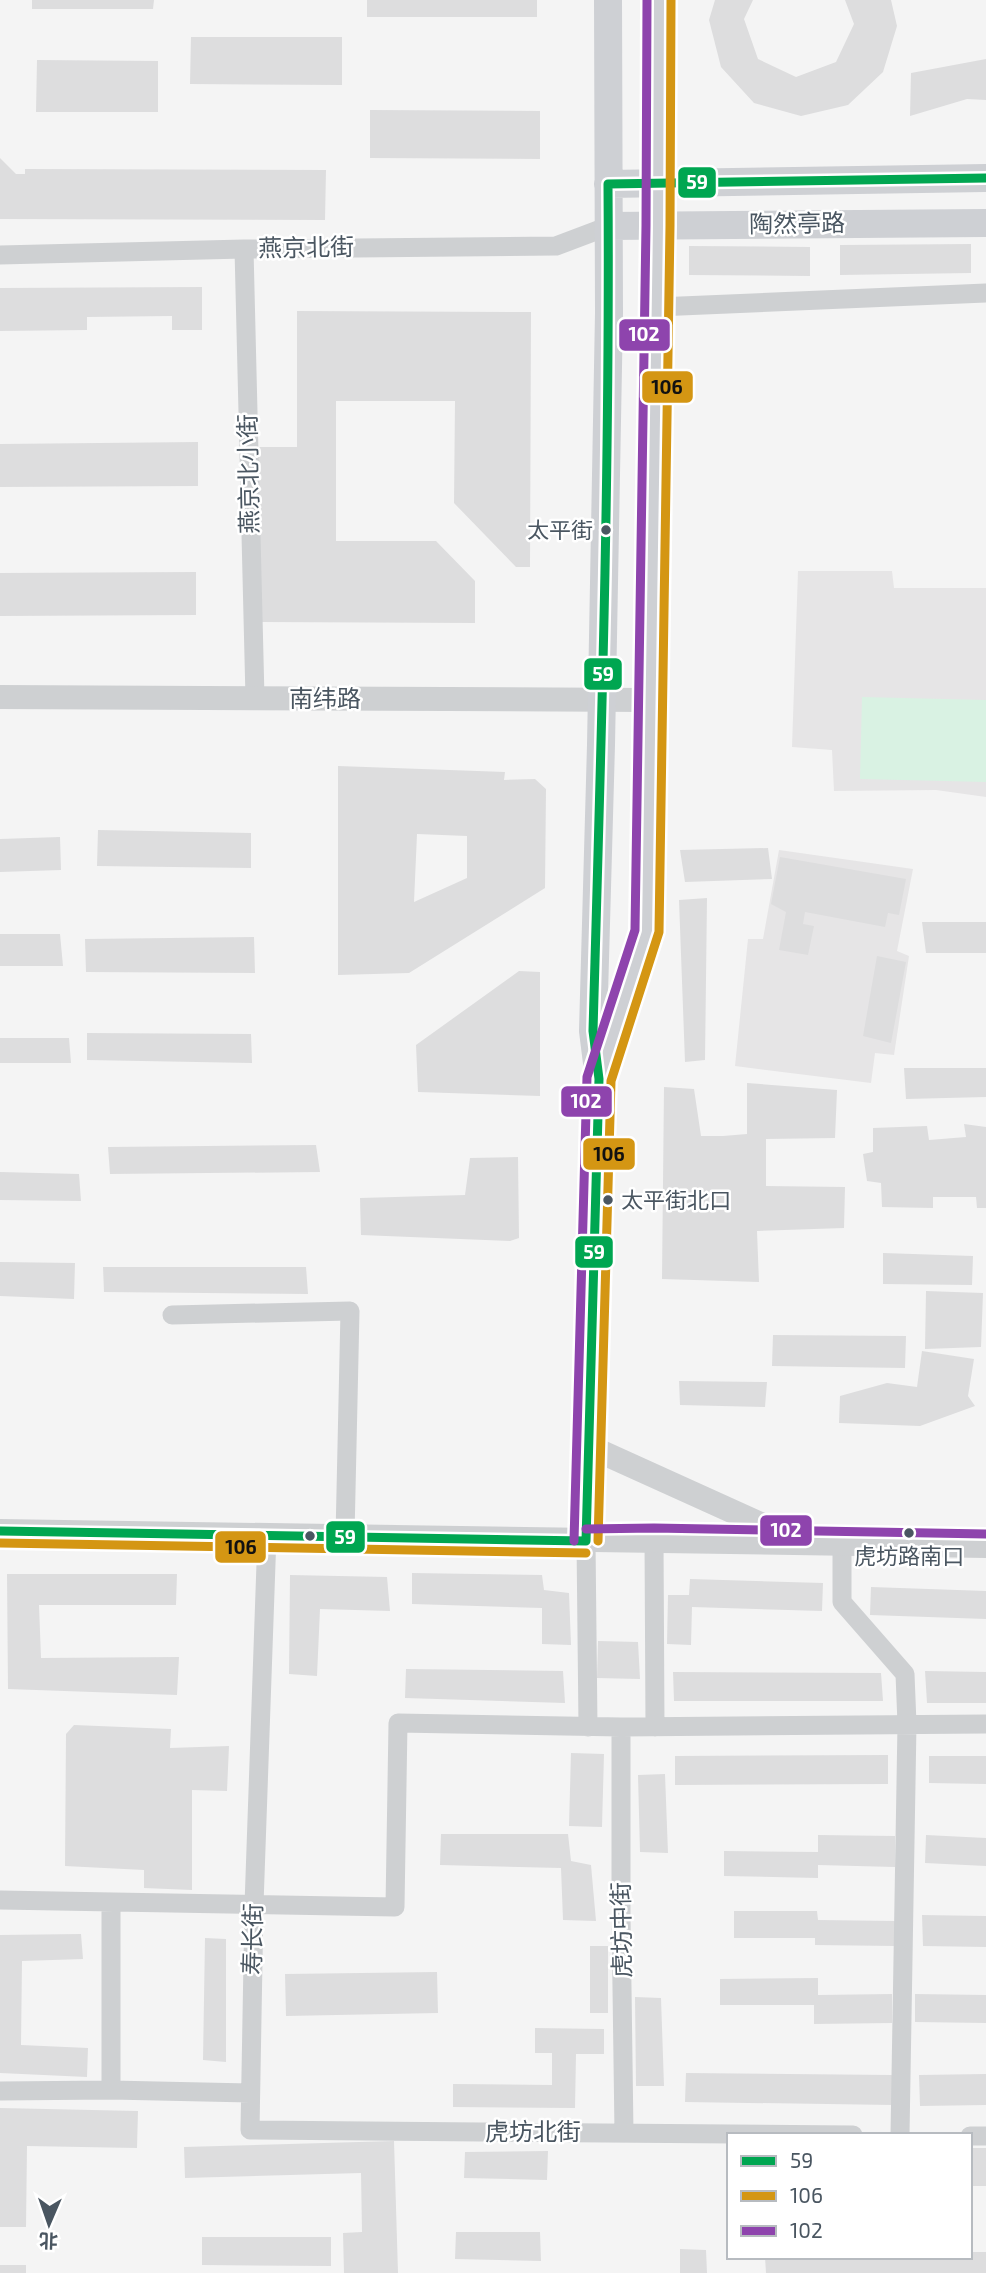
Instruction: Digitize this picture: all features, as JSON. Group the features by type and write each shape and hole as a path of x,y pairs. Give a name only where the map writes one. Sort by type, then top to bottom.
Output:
{"main road":[{"path":"586,1541 599,1079 593,1031 602,700 609,226 608,0"},
{"path":"599,1079 647,932 659,0"},
{"name":"陶然亭路","path":"608,184 986,178"},
{"name":"陶然亭路","path":"609,226 986,223"}],"street":[{"name":"燕京北街","path":"0,255 556,246 609,226"},
{"name":"燕京北小街","path":"244,249 255,698"},
{"path":"657,307 986,293"},
{"name":"南纬路","path":"0,697 649,700"},
{"path":"172,1315 350,1311 345,1536"},
{"path":"588,1446 799,1542"},
{"path":"0,1531 986,1546"},
{"name":"寿长街","path":"250,2093 267,1535"},
{"path":"654,1540 655,1727"},
{"path":"586,1541 588,1727"},
{"path":"842,1543 842,1602 905,1674 907,1724 900,2133"},
{"path":"0,1900 395,1907 398,1723 588,1727 986,1724"},
{"name":"虎坊中街","path":"621,1727 624,2133"},
{"path":"111,1902 111,2090"},
{"path":"0,2091 250,2093"},
{"name":"虎坊北街","path":"250,2093 250,2130 727,2134"}],"shaded area":[{"path":"798,571 892,571 894,588 986,588 986,797 936,790 834,791 832,750 792,747"},
{"path":"779,850 913,869 897,951 909,956 894,1055 875,1053 871,1083 735,1066 748,939 763,939"}],"green space":[{"path":"862,697 986,700 986,782 860,779"}],"building":[{"path":"32,0 154,0 153,9 32,9"},
{"path":"367,0 537,0 537,17 367,17"},
{"path":"715,0 753,0 744,19 758,59 796,77 836,62 854,24 845,0 891,0 897,26 883,72 848,105 801,116 754,103 721,67 709,20"},
{"path":"191,37 342,37 342,85 190,84"},
{"path":"986,59 986,100 967,99 910,116 911,73"},
{"path":"37,60 158,61 158,112 36,112"},
{"path":"370,110 540,111 540,159 370,158"},
{"path":"0,158 16,174 25,174 25,169 326,170 325,220 0,219"},
{"path":"971,244 971,273 840,275 840,245"},
{"path":"689,246 810,247 810,276 689,275"},
{"path":"202,287 202,330 172,330 172,316 87,317 87,330 0,331 0,288"},
{"path":"297,311 531,312 530,567 516,567 454,503 455,401 336,401 336,541 436,541 475,581 475,623 261,622 256,447 297,447"},
{"path":"198,442 198,486 0,487 0,444"},
{"path":"196,572 196,615 0,616 0,573"},
{"path":"338,766 505,772 504,780 535,779 546,789 545,888 409,973 338,975","holes":["417,834 467,836 467,878 414,902"]},
{"path":"98,830 251,833 251,868 97,866"},
{"path":"60,837 61,870 0,872 0,839"},
{"path":"768,848 772,879 685,882 680,850"},
{"path":"780,857 906,879 899,915 888,913 885,927 805,912 803,924 814,926 808,955 779,950 786,912 771,904"},
{"path":"707,898 705,1060 685,1062 679,900"},
{"path":"922,922 986,922 986,953 926,953"},
{"path":"0,934 60,934 63,966 0,966"},
{"path":"254,937 255,973 86,972 85,939"},
{"path":"877,956 906,962 891,1043 863,1036"},
{"path":"519,971 540,972 540,1096 418,1092 416,1045"},
{"path":"87,1033 251,1034 252,1063 87,1060"},
{"path":"0,1038 69,1038 71,1063 0,1063"},
{"path":"904,1068 986,1068 986,1097 906,1099"},
{"path":"747,1083 837,1090 835,1138 766,1139 766,1186 845,1187 844,1228 757,1231 759,1282 662,1279 664,1087 694,1089 701,1136 723,1136 747,1134"},
{"path":"964,1124 986,1127 986,1208 977,1208 976,1197 933,1197 933,1208 882,1207 881,1183 867,1181 863,1154 873,1152 873,1128 927,1126 929,1140 966,1137"},
{"path":"316,1145 320,1172 110,1174 108,1147"},
{"path":"518,1157 519,1238 510,1241 361,1235 360,1198 465,1195 470,1158"},
{"path":"0,1172 79,1174 81,1201 0,1200"},
{"path":"883,1253 973,1256 972,1285 883,1284"},
{"path":"0,1262 75,1263 74,1299 0,1296"},
{"path":"103,1267 306,1267 308,1294 104,1292"},
{"path":"926,1291 983,1293 981,1347 925,1349"},
{"path":"773,1335 906,1336 905,1368 772,1366"},
{"path":"922,1351 974,1359 968,1396 975,1406 920,1426 839,1423 840,1396 887,1383 917,1387"},
{"path":"679,1381 767,1382 765,1407 680,1405"},
{"path":"412,1573 542,1575 544,1590 569,1593 571,1645 542,1644 542,1608 412,1604"},
{"path":"7,1574 177,1574 176,1605 39,1605 41,1658 179,1657 177,1695 8,1689"},
{"path":"290,1575 387,1577 390,1611 320,1609 317,1676 289,1674"},
{"path":"690,1579 823,1583 822,1611 692,1607 691,1645 667,1644 668,1595 689,1595"},
{"path":"871,1587 986,1591 986,1619 870,1615"},
{"path":"598,1641 638,1642 640,1679 597,1678"},
{"path":"406,1669 563,1671 565,1703 405,1698"},
{"path":"925,1671 986,1672 986,1703 927,1703"},
{"path":"673,1672 881,1673 883,1701 674,1701"},
{"path":"74,1725 171,1729 170,1748 229,1746 227,1791 192,1790 192,1890 144,1888 144,1870 65,1866 66,1734"},
{"path":"571,1753 604,1754 602,1827 569,1826"},
{"path":"888,1755 888,1784 675,1785 675,1756"},
{"path":"929,1756 986,1756 986,1784 929,1783"},
{"path":"665,1774 668,1853 640,1852 638,1775"},
{"path":"441,1834 568,1834 571,1861 591,1865 596,1921 563,1920 561,1868 440,1865"},
{"path":"818,1835 895,1836 895,1867 818,1865 818,1878 724,1876 724,1851 818,1852"},
{"path":"926,1835 986,1838 986,1866 925,1863"},
{"path":"734,1911 817,1911 818,1920 895,1921 895,1946 815,1945 815,1938 734,1938"},
{"path":"922,1915 986,1916 986,1947 923,1946"},
{"path":"81,1934 83,1959 22,1961 21,2045 88,2048 87,2077 0,2073 0,1935"},
{"path":"205,1938 226,1939 226,2062 203,2060"},
{"path":"590,1946 608,1946 608,2013 590,2013"},
{"path":"437,1972 438,2013 286,2016 285,1974"},
{"path":"818,1978 818,1995 892,1994 892,2023 814,2024 814,2005 720,2005 720,1979"},
{"path":"915,1994 986,1995 986,2023 915,2022"},
{"path":"635,1997 661,1998 664,2086 636,2086"},
{"path":"535,2028 604,2029 604,2054 576,2054 575,2108 453,2107 453,2084 552,2085 552,2053 535,2053"},
{"path":"686,2073 892,2075 893,2105 685,2102"},
{"path":"986,2074 986,2105 920,2106 919,2075"},
{"path":"0,2108 138,2111 137,2148 27,2146 26,2227 0,2227"},
{"path":"394,2141 398,2273 344,2273 343,2233 362,2232 361,2173 185,2178 184,2147"},
{"path":"972,2148 986,2148 986,2186 972,2186"},
{"path":"548,2151 547,2180 464,2178 465,2152"},
{"path":"456,2232 540,2232 541,2261 455,2259"},
{"path":"202,2237 331,2237 331,2266 202,2265"},
{"path":"680,2249 706,2250 707,2273 680,2273"},
{"path":"972,2252 986,2252 986,2273 766,2273 765,2259 972,2259"},
{"path":"0,2265 26,2265 26,2273 0,2273"}],"transit line":[{"name":"102","path":"574,1541 587,1077 635,930 647,0"},
{"name":"106","path":"598,1541 611,1081 659,932 671,0"},
{"name":"59","path":"586,1541 599,1079 593,1031 606,502 608,184 986,178"},
{"name":"102","path":"586,1529 986,1534"},
{"name":"59","path":"0,1531 586,1541"},
{"name":"106","path":"0,1543 586,1553"}],"place":[{"name":"太平街","path":"606,530"},
{"name":"太平街北口","path":"608,1200"},
{"name":"虎坊路南口","path":"909,1533"}]}
